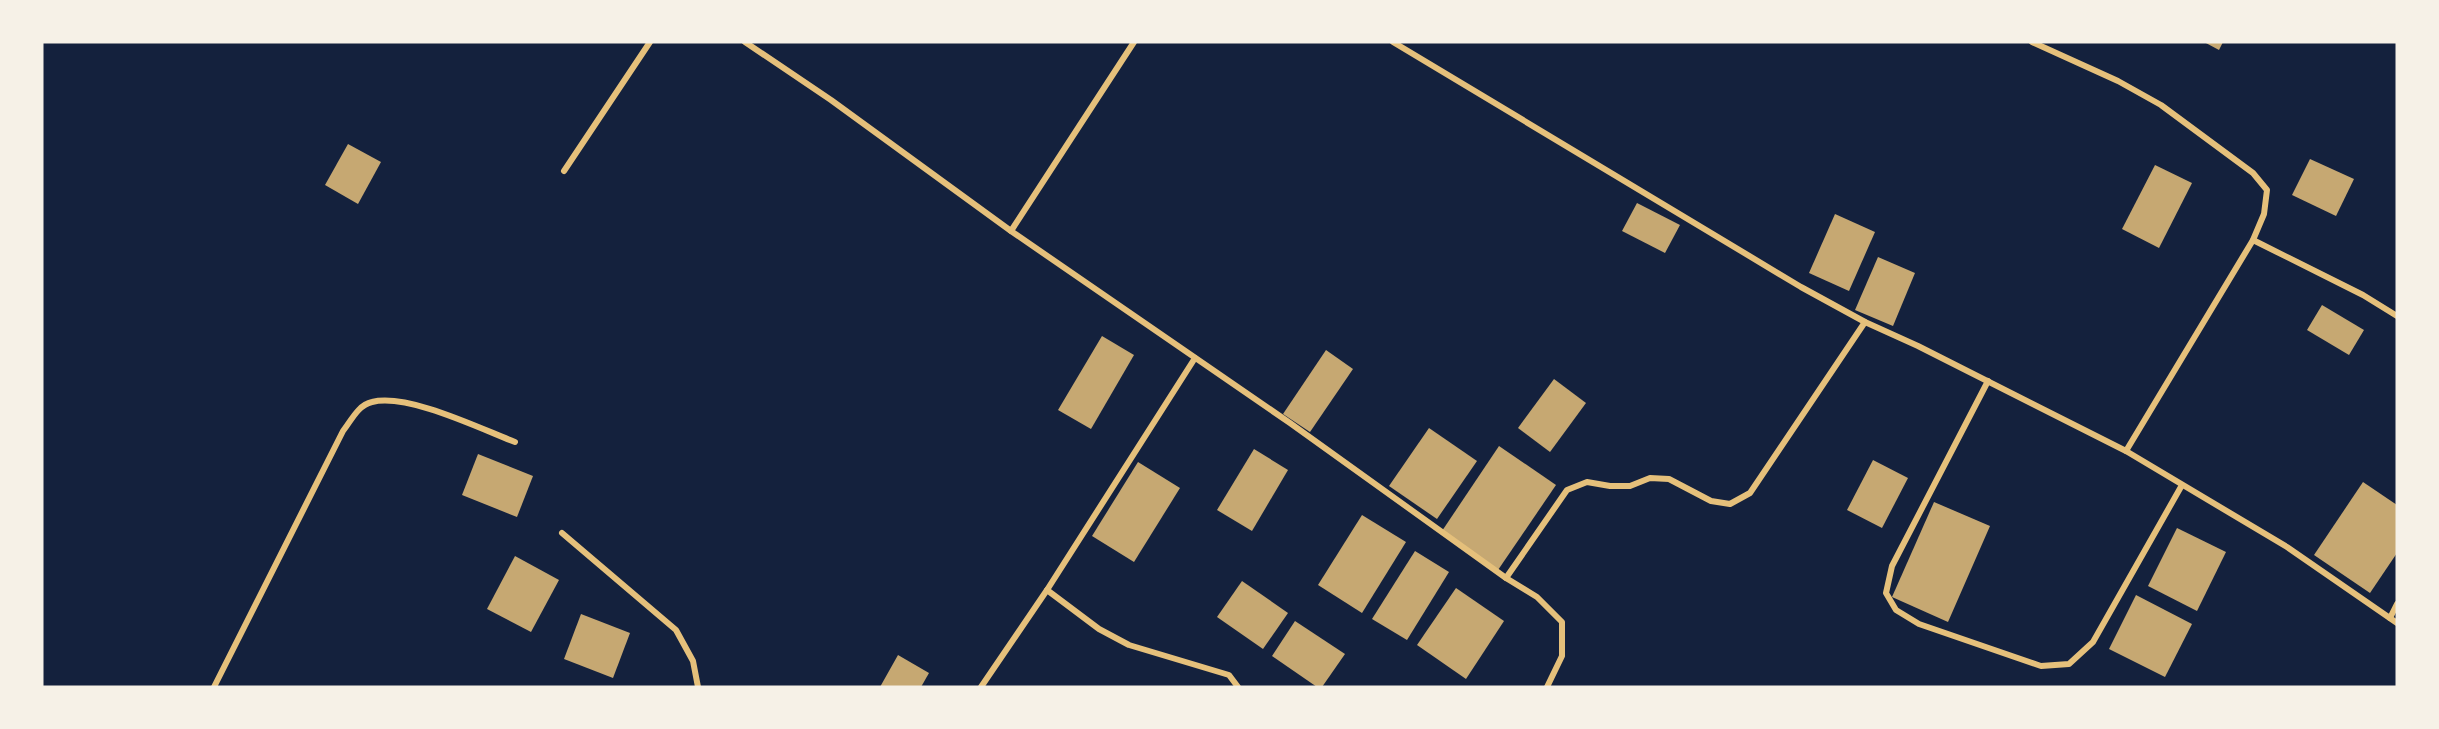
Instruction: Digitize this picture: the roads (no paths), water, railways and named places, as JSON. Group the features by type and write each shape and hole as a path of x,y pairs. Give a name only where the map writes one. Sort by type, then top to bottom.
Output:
{"street":[{"path":"564,171 650,42"},
{"path":"745,42 831,100 1011,231 1290,423 1506,578 1537,597 1562,622 1562,656 1547,687"},
{"path":"1011,231 1134,42"},
{"path":"1393,42 1404,45 1801,287 1865,322 1918,346 2126,451 2287,547 2397,623"},
{"path":"2032,42 2118,81 2161,105 2253,173 2267,190 2264,214 2253,240 2126,451"},
{"path":"2253,240 2363,295 2397,316"},
{"path":"1506,578 1567,490 1587,482 1610,486 1630,486 1650,478 1669,479 1711,501 1730,504 1750,493 1865,322"},
{"path":"981,687 1047,590 1195,358"},
{"path":"1988,381 1892,566 1886,593 1896,610 1919,624 2041,666 2069,664 2093,642 2182,484"},
{"path":"214,687 343,431 359,409 371,402 395,401 436,411 515,442"},
{"path":"562,533 676,630 693,661 698,687"},
{"path":"1047,590 1099,629 1129,645 1229,675 1238,687"},
{"path":"2390,618 2397,604"}]}
